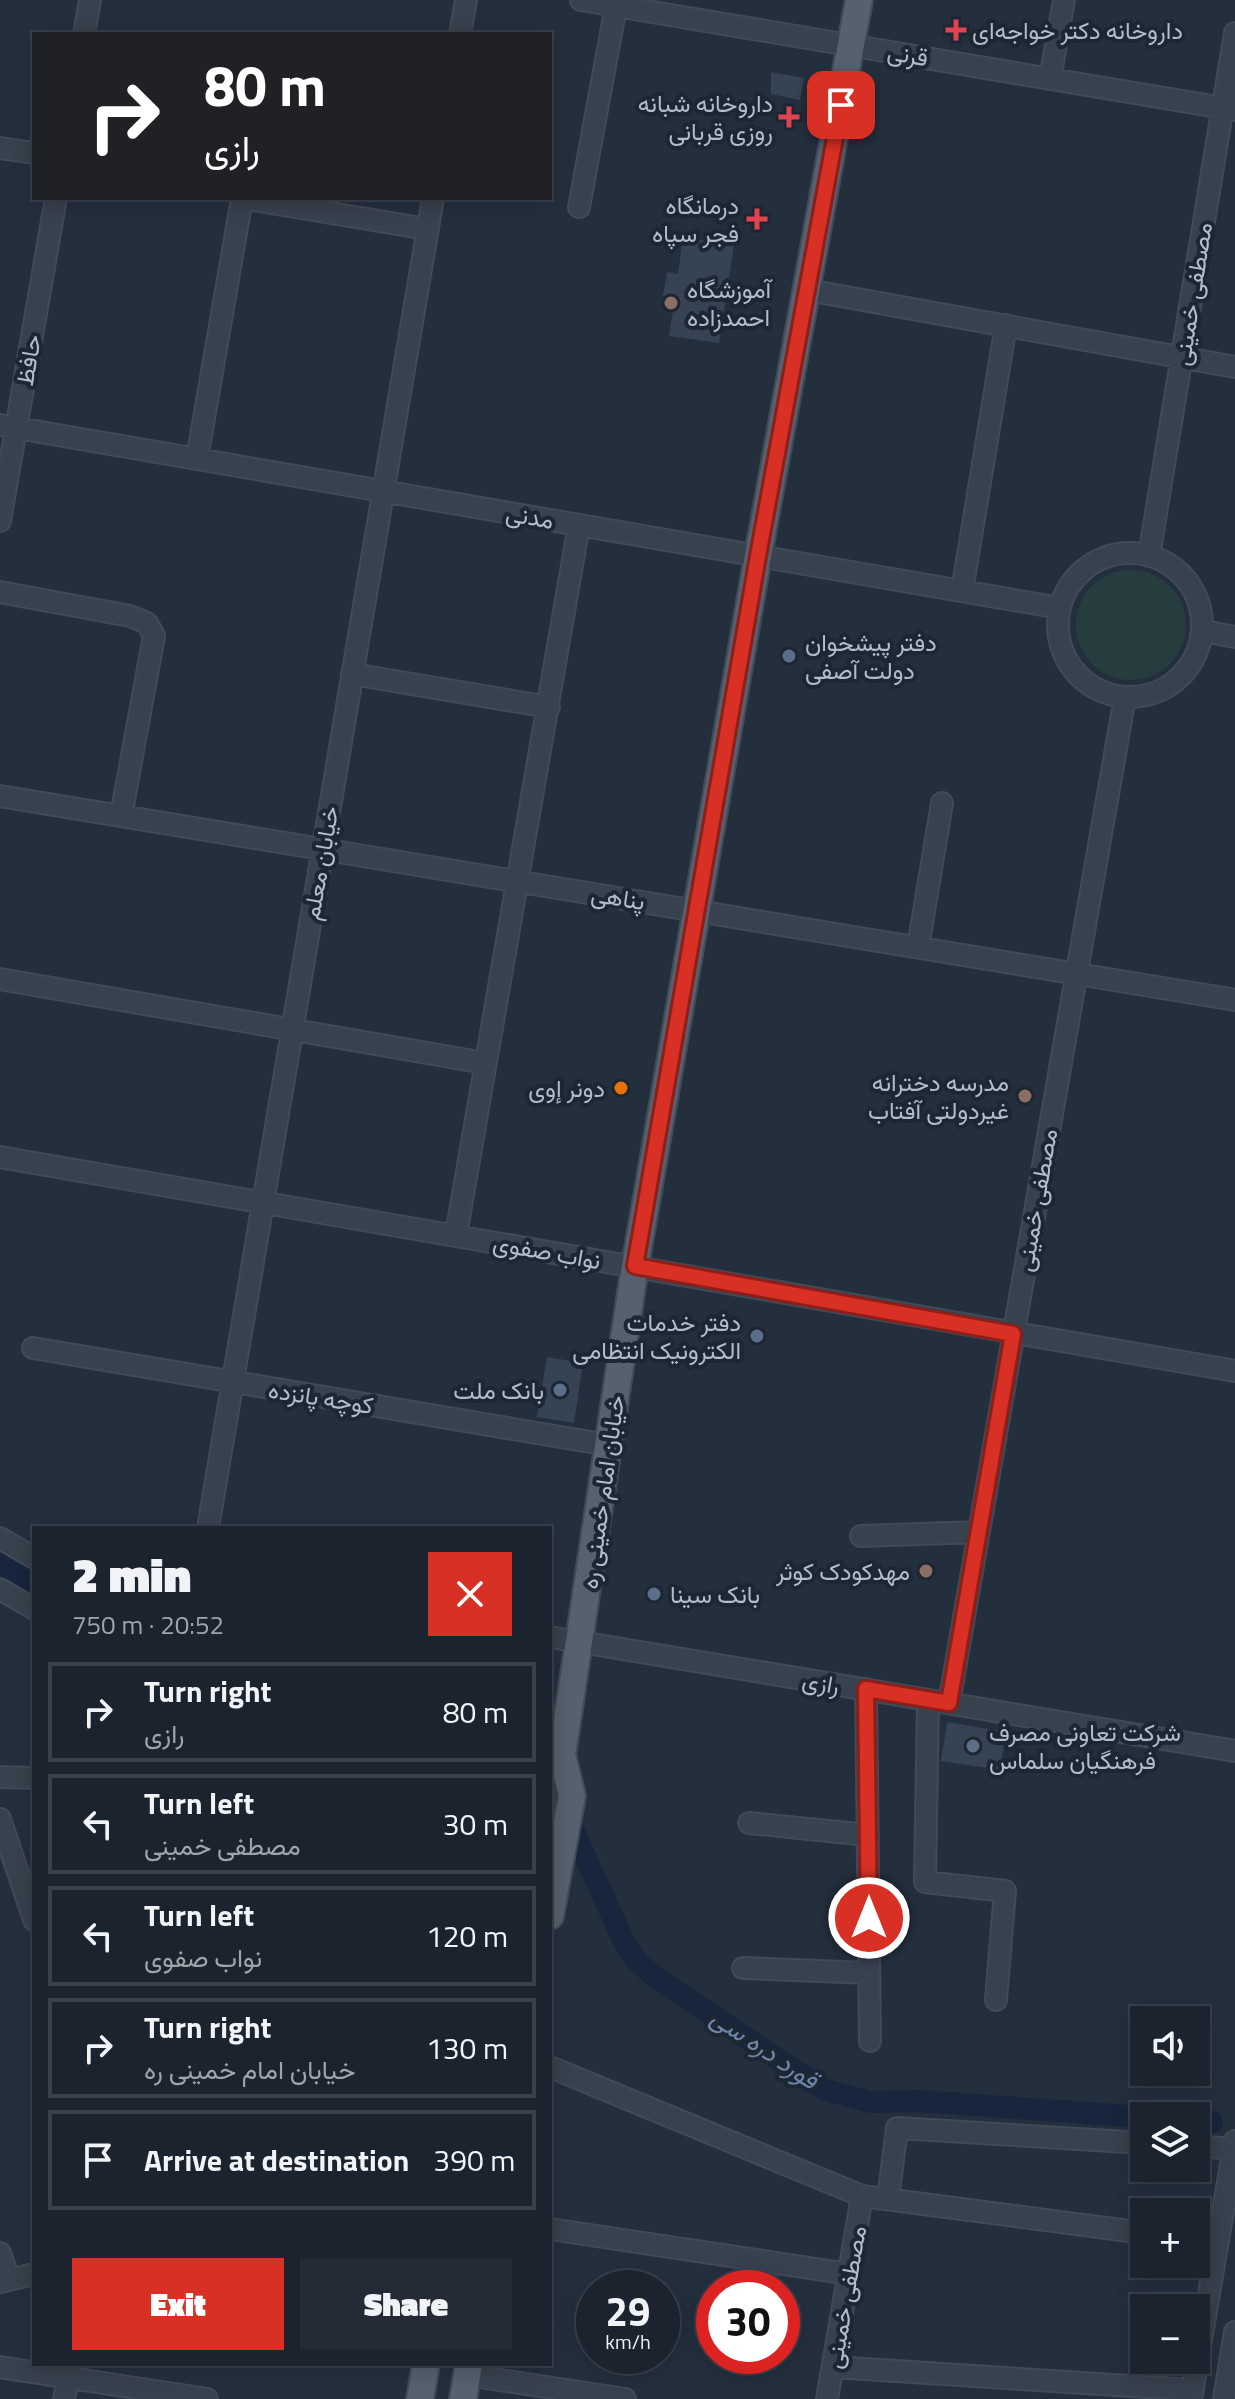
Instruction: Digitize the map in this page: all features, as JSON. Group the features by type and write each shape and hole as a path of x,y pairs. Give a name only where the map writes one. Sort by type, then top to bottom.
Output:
{"main road":[{"name":"خیابان امام خمینی ره","path":"556,1762 581,1642 635,1266 758,556 859,0"},
{"path":"552,1894 561,1794 556,1762"},
{"path":"420,2399 426,2366"}],"street":[{"path":"84,32 90,0"},
{"path":"460,32 466,0"},
{"name":"قرنی","path":"581,0 616,6 641,5 1229,109"},
{"path":"1050,79 1064,0"},
{"path":"579,207 616,6"},
{"name":"مصطفی خمینی","path":"1149,556 1182,357 1229,109 1235,33"},
{"path":"0,148 32,153"},
{"name":"حافظ","path":"0,521 8,426 56,200"},
{"path":"197,459 241,200"},
{"path":"253,200 427,229"},
{"name":"خیابان معلم","path":"208,1526 433,200"},
{"path":"807,290 1235,367"},
{"path":"962,591 1006,325"},
{"name":"مدنی","path":"8,426 1060,608"},
{"path":"456,1235 579,525"},
{"path":"1133,553 1149,556 1171,566 1186,579 1197,595 1203,631 1198,652 1189,668 1175,682 1158,692 1125,697 1096,689 1078,675 1065,656 1058,635 1060,608 1077,576 1093,563 1113,555 1133,553"},
{"path":"0,592 130,616 147,623 154,636 121,816"},
{"path":"1203,631 1235,637"},
{"path":"352,674 549,707"},
{"name":"مصطفی خمینی","path":"996,2000 1005,1891 925,1882 938,1702 978,1532 1125,697"},
{"name":"پناهی","path":"0,796 1235,1000"},
{"path":"918,947 942,803"},
{"path":"0,979 485,1063"},
{"name":"نواب صفوی","path":"0,1157 1235,1371"},
{"name":"کوچه پانزده","path":"33,1348 608,1445"},
{"path":"861,1536 978,1532"},
{"path":"12,1545 32,1557"},
{"path":"0,1589 32,1608"},
{"name":"رازی","path":"552,1637 1235,1751"},
{"path":"866,1689 870,2041"},
{"path":"0,1777 32,1778"},
{"path":"0,1819 32,1914"},
{"path":"749,1823 868,1835"},
{"path":"743,1968 869,1973"},
{"path":"552,2068 862,2196 1130,2231"},
{"path":"888,2199 897,2128 1130,2142"},
{"path":"833,2367 1192,2395 1235,2146 1210,2146"},
{"name":"مصطفی خمینی","path":"827,2399 862,2196"},
{"path":"552,2229 849,2274"},
{"path":"1210,2242 1217,2243"},
{"path":"0,2253 5,2280 32,2274"},
{"path":"1224,2399 1235,2332"},
{"path":"0,2367 70,2370 207,2399"},
{"path":"64,2399 70,2370"},
{"path":"466,2379 625,2399"}],"green space":[{"path":"1131,570 1152,574 1170,586 1182,604 1186,625 1182,646 1170,664 1152,676 1131,680 1110,676 1092,664 1080,646 1076,625 1080,604 1092,586 1110,574"}],"building":[{"path":"771,72 804,78 800,100 771,94"},
{"path":"683,237 734,245 719,343 669,336 675,297 663,296 667,272 678,274"},
{"name":"بانک ملت","path":"547,1357 583,1363 574,1423 537,1417"},
{"name":"شرکت تعاونی مصرف فرهنگیان سلماس","path":"947,1722 1006,1732 1000,1770 941,1761"}],"waterway":[{"name":"قورد دره سی","path":"0,1564 32,1583"},
{"name":"قورد دره سی","path":"574,1832 624,1942 637,1961 655,1977 823,2089 870,2102 918,2101 1130,2116"}],"place":[{"name":"داروخانه دکتر خواجه‌ای","path":"956,30"},
{"name":"داروخانه شبانه روزی قربانی","path":"789,117"},
{"name":"درمانگاه فجر سپاه","path":"757,219"},
{"name":"آموزشگاه احمدزاده","path":"671,303"},
{"name":"دفتر پیشخوان دولت آصفی","path":"789,656"},
{"name":"دونر إوی","path":"621,1088"},
{"name":"مدرسه دخترانه غیردولتی آفتاب","path":"1025,1096"},
{"name":"دفتر خدمات الکترونیک انتظامی","path":"757,1336"},
{"name":"بانک ملت","path":"560,1390"},
{"name":"مهدکودک کوثر","path":"926,1571"},
{"name":"بانک سینا","path":"654,1594"},
{"name":"شرکت تعاونی مصرف فرهنگیان سلماس","path":"973,1746"}],"route":[{"path":"841,105 758,556 635,1266 1013,1334 949,1703 866,1689 869,1918"}]}
